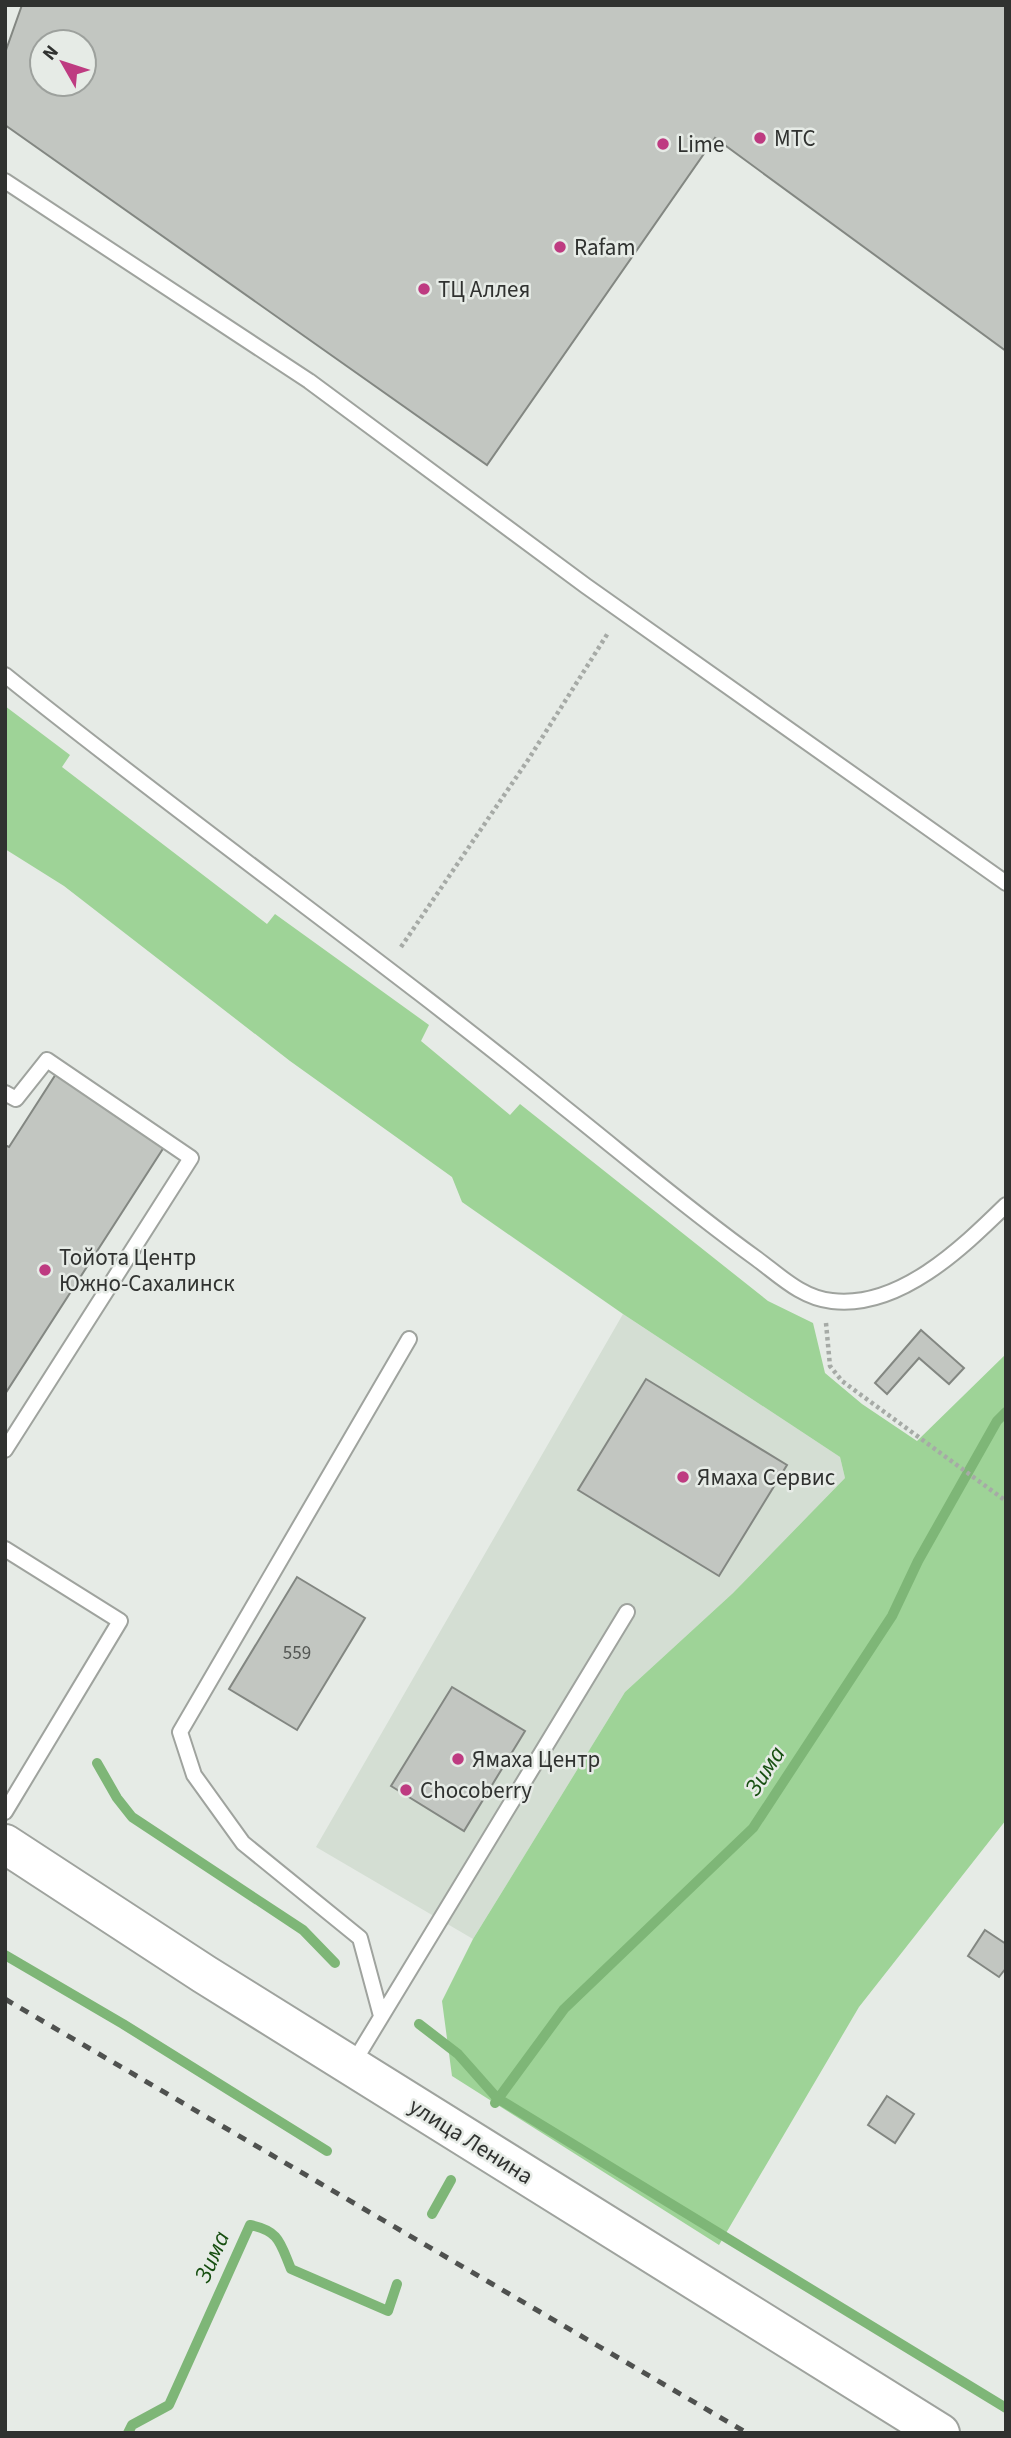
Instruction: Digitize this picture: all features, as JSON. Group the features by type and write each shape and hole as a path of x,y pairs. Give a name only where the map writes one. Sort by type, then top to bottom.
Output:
{"main road":[{"name":"улица Ленина","path":"5,1844 351,2066 940,2433"}],"lane":[{"path":"5,181 309,381 586,586 1006,883"},
{"path":"5,675 190,821 420,994 701,1219 804,1294 828,1301 858,1303 886,1297 959,1250 1006,1205"},
{"path":"5,1093 16,1099 47,1060 191,1158 5,1450"},
{"path":"381,2017 360,1938 243,1843 194,1775 180,1732 409,1339"},
{"path":"5,1549 120,1621 5,1812"},
{"path":"351,2066 627,1612"}],"path":[{"path":"396,953 528,760 611,628"},
{"path":"828,1301 826,1325 830,1366 836,1373 1006,1501"}],"shaded area":[{"name":"Ямаха Центр","path":"623,1314 840,1457 845,1478 733,1593 625,1692 473,1939 316,1847"}],"green space":[{"path":"5,706 70,755 62,767 267,924 275,914 429,1025 421,1041 510,1115 520,1104 768,1301 813,1323 825,1373 862,1404 917,1441 1006,1354 1006,1820 859,2007 719,2245 452,2076 442,2001 473,1939 625,1692 733,1593 845,1478 840,1457 623,1314 462,1202 452,1177 290,1061 64,886 5,849"}],"building":[{"name":"ТЦ Аллея","path":"22,5 1006,5 1006,351 715,138 487,465 5,125 5,53"},
{"name":"Тойота Центр Южно-Сахалинск","path":"56,1074 166,1144 5,1394 5,1145 9,1147"},
{"path":"921,1330 964,1368 949,1384 919,1358 887,1394 875,1383"},
{"name":"Ямаха Сервис","path":"646,1379 787,1465 719,1576 578,1490"},
{"path":"297,1577 365,1618 297,1730 229,1689"},
{"name":"Ямаха Центр","path":"452,1687 525,1731 464,1831 391,1786"},
{"path":"985,1930 1006,1944 1006,1968 999,1977 968,1956"},
{"path":"887,2096 914,2114 895,2143 868,2125"}],"waterway":[{"name":"Зима","path":"495,2103 564,2009 753,1828 892,1616 918,1561 997,1421 1006,1412"},
{"path":"97,1763 117,1798 132,1817 303,1930 335,1963"},
{"path":"5,1955 123,2024 327,2151"},
{"path":"419,2024 458,2054 497,2098 1006,2408"},
{"name":"Зима","path":"432,2214 451,2180"},
{"name":"Зима","path":"128,2433 132,2425 169,2405 250,2225 268,2231 278,2240 291,2269 388,2311 397,2284"}],"railway":[{"path":"5,1999 747,2433"}],"place":[{"name":"МТС","path":"760,138"},
{"name":"Lime","path":"663,144"},
{"name":"Rafam","path":"560,247"},
{"name":"ТЦ Аллея","path":"424,289"},
{"name":"Тойота Центр Южно-Сахалинск","path":"45,1270"},
{"name":"Ямаха Сервис","path":"683,1477"},
{"name":"Ямаха Центр","path":"458,1759"},
{"name":"Chocoberry","path":"406,1790"}]}
